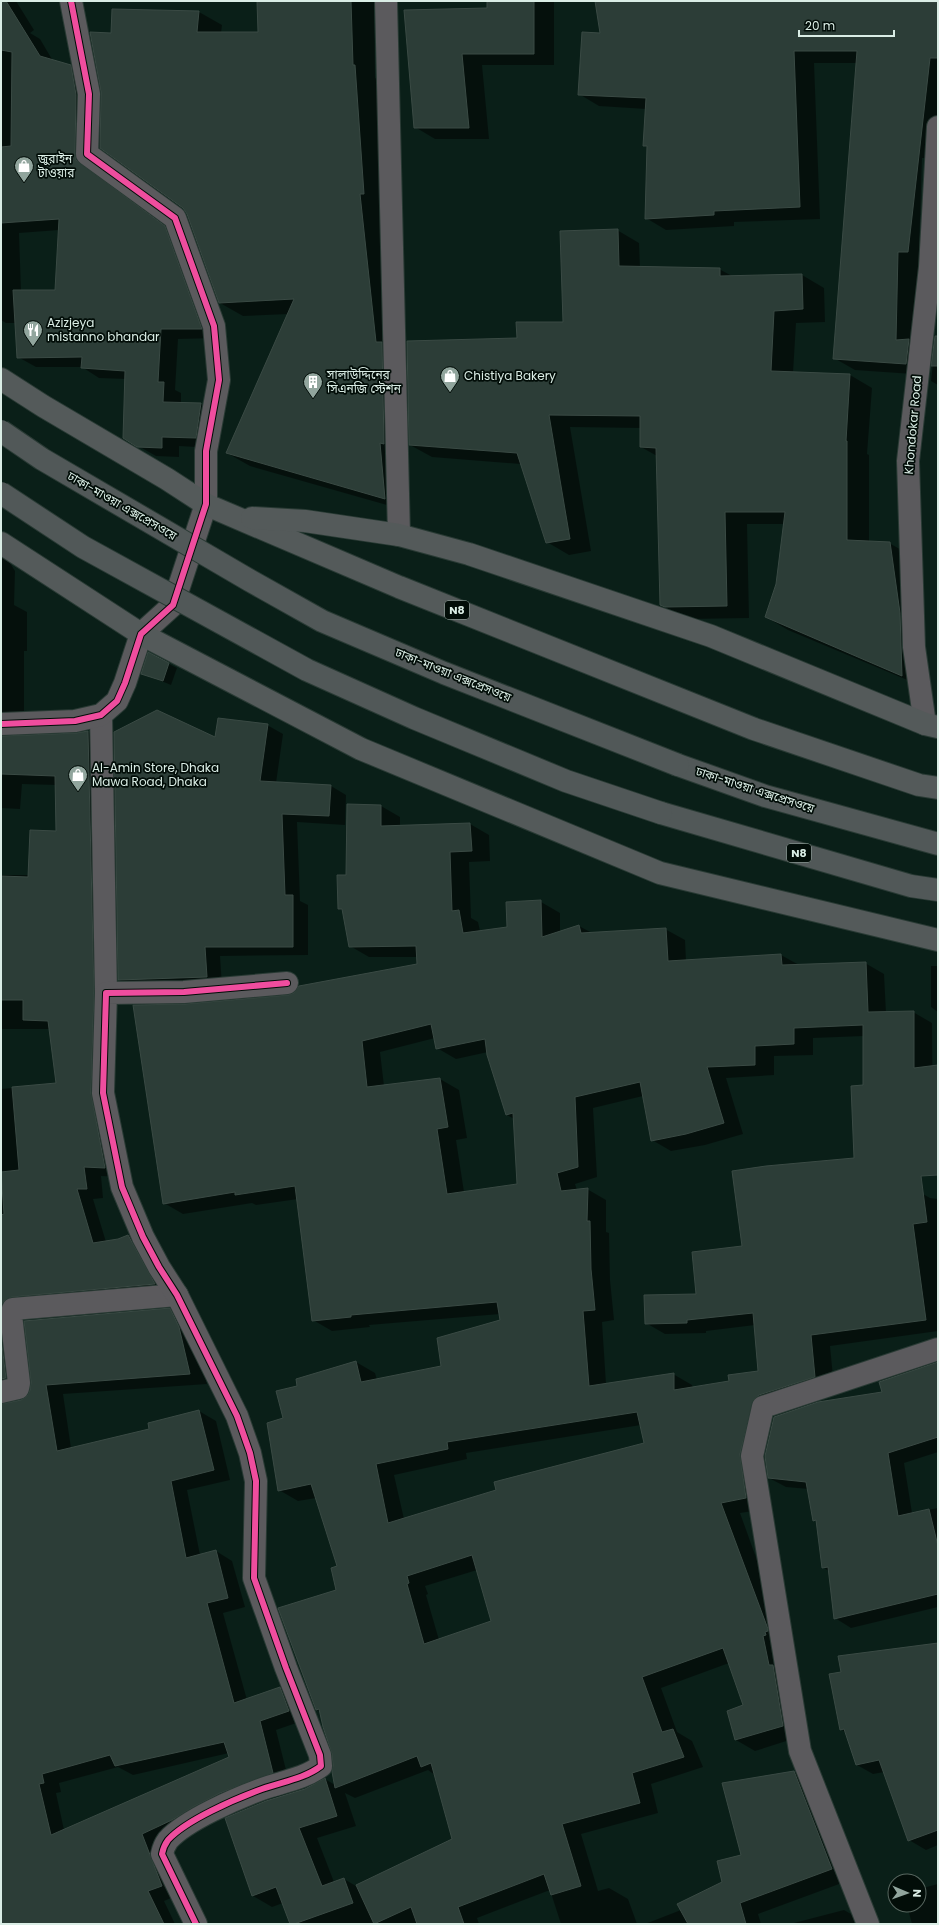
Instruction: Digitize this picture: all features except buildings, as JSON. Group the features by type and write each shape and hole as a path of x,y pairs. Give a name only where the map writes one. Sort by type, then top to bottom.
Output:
{"highway":[{"name":"N8","path":"1,379 206,504 399,587 754,729 920,785 938,788"},
{"name":"ঢাকা-মাওয়া এক্সপ্রেসওয়ে","path":"1,431 55,467 322,621 444,673 678,765 765,796 938,844"},
{"name":"N8","path":"1,493 83,547 307,670 414,718 559,778 661,813 911,886 938,890"},
{"path":"236,517 305,521 399,536 469,554 704,634 932,726"},
{"path":"1,543 141,634 361,749 660,873 938,940"}],"street":[{"path":"1,724 75,721 101,715 117,701 125,683 141,634 173,605 206,504 206,451 219,380 214,326 175,218 87,154 89,94 71,1"},
{"path":"386,1 399,536"},
{"name":"Khondokar Road","path":"932,726 914,647 908,461 930,267 938,127"},
{"path":"101,715 106,993 103,1094 122,1187 146,1243 177,1295 237,1416 250,1453 256,1481 254,1578 286,1668 320,1756 321,1766 312,1773 261,1789 221,1807 179,1830 167,1842 162,1854 196,1924"},
{"path":"106,993 184,992 287,983"},
{"path":"1,1392 18,1388 19,1384 11,1315 13,1309 177,1295"},
{"path":"868,1924 800,1751 752,1456 763,1408 938,1349"}],"cycle path":[{"path":"1,724 75,721 101,715 117,701 125,683 141,634 173,605 206,504 206,451 219,380 214,326 175,218 87,154 89,94 71,1"},
{"path":"196,1924 162,1854 168,1840 186,1825 225,1804 262,1789 307,1774 321,1766 320,1755 286,1668 254,1578 256,1481 250,1453 237,1416 177,1295 159,1267 143,1237 122,1187 103,1093 106,993 184,992 287,983"}],"place":[{"name":"জুরাইন টাওয়ার","path":"24,183"},
{"name":"Azizjeya mistanno bhandar","path":"33,347"},
{"name":"Chistiya Bakery","path":"450,393"},
{"name":"সালাউদ্দিনের সিএনজি স্টেশন","path":"313,399"},
{"name":"Al-Amin Store, Dhaka Mawa Road, Dhaka","path":"78,792"}]}
